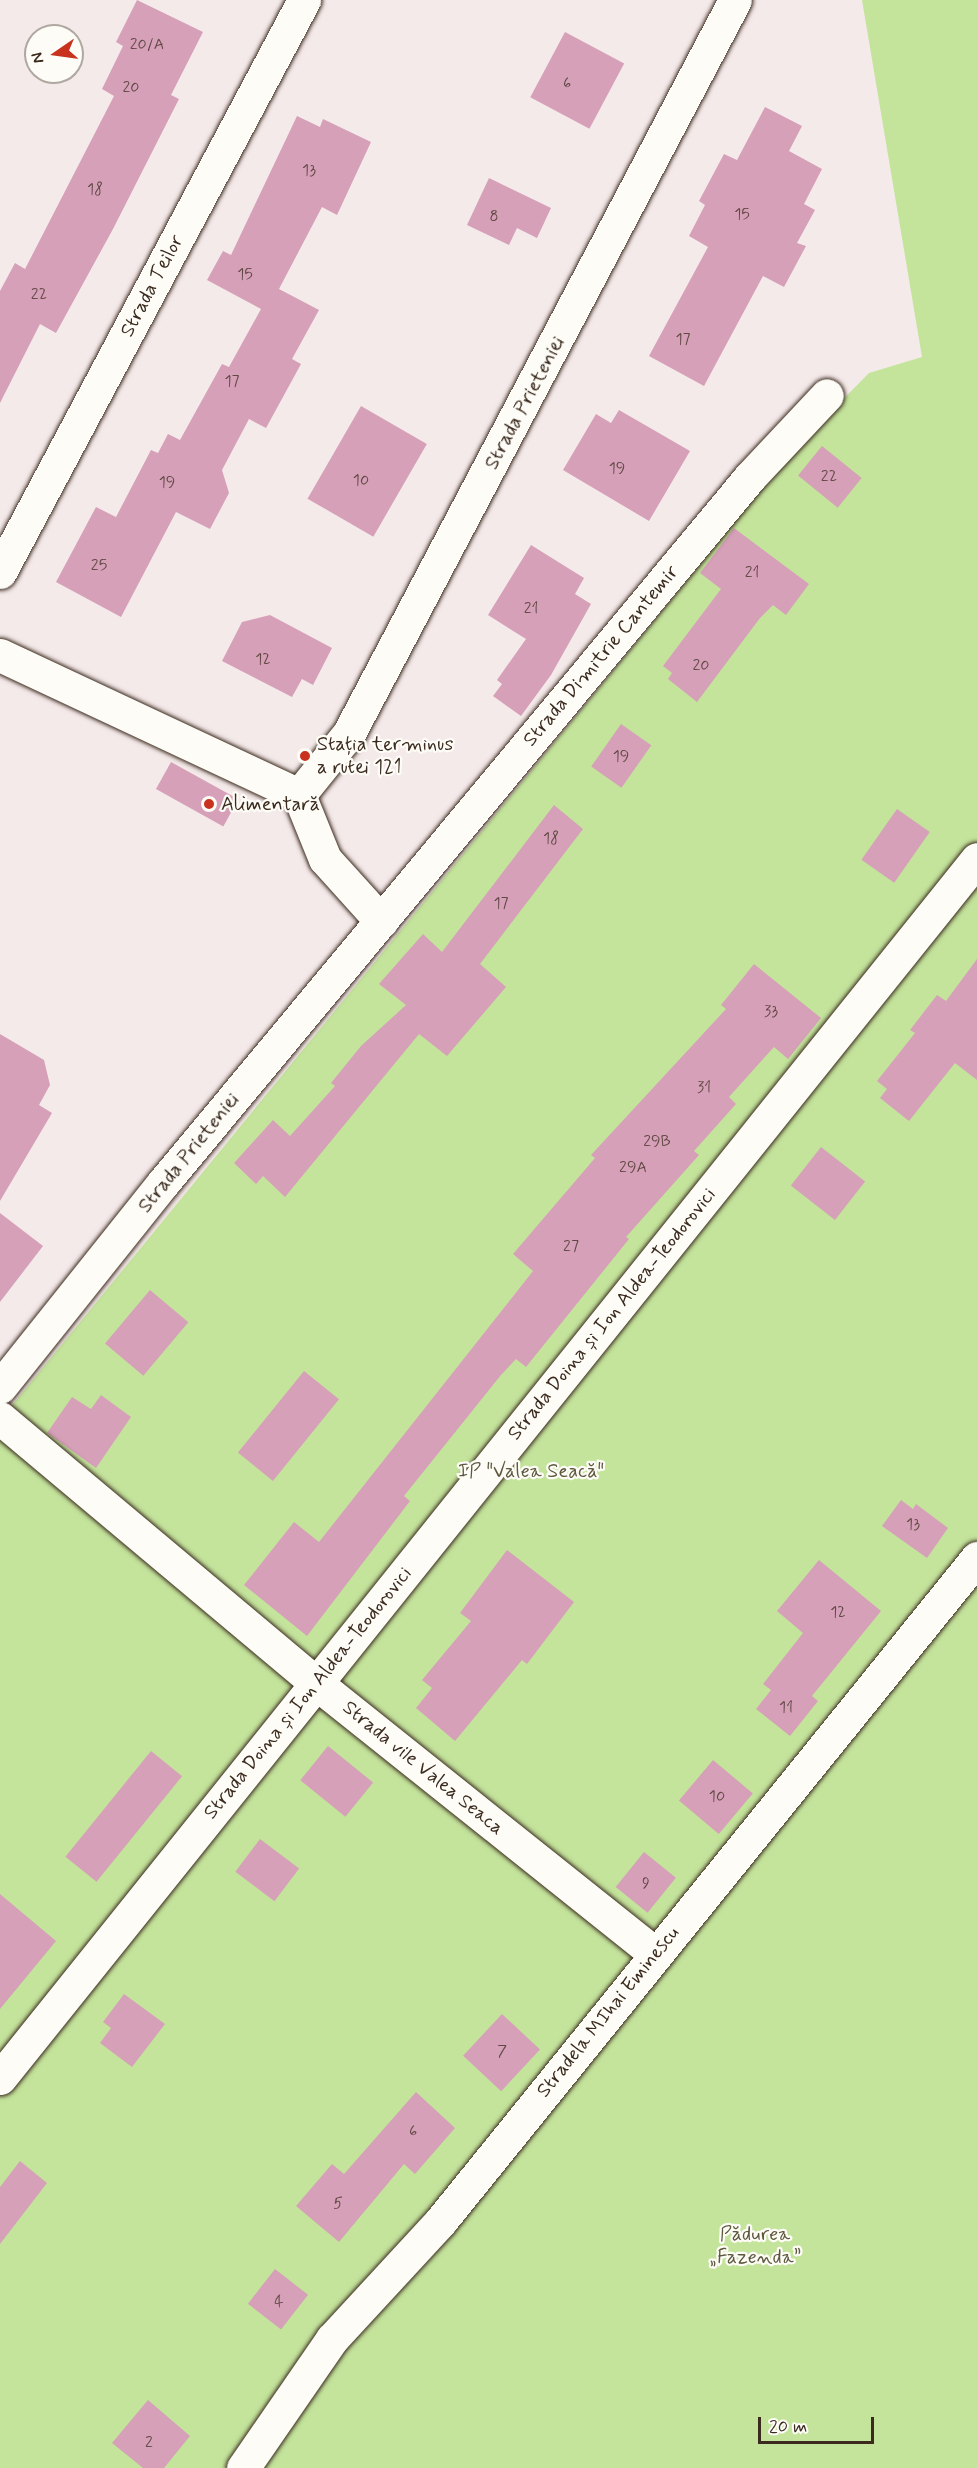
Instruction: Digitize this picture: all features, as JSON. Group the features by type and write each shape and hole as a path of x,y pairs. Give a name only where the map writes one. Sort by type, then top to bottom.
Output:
{"street":[{"name":"Strada Teilor","path":"0,572 304,0"},
{"name":"Strada Prieteniei","path":"299,795 349,733 735,0"},
{"name":"Strada Dimitrie Cantemir","path":"381,921 750,477 828,395"},
{"path":"0,655 299,795 325,859 381,921"},
{"name":"Strada Doina și Ion Aldea-Teodorovici","path":"0,2078 977,859"},
{"name":"Strada Prieteniei","path":"0,1388 381,921"},
{"name":"Strada vile Valea Seaca","path":"0,1418 316,1683 655,1954"},
{"name":"Stradela MIhai Eminescu","path":"243,2468 332,2339 440,2222 977,1558"}],"green space":[{"name":"IP \"Valea Seacă\"","path":"862,0 977,0 977,2468 0,2468 0,1420 797,446 869,373 922,357"}],"building":[{"path":"137,0 203,32 171,95 179,99 113,229 56,333 40,324 0,403 0,291 15,263 25,269 114,96 102,89 123,46 116,42"},
{"path":"565,32 624,63 589,129 530,97"},
{"path":"765,107 802,126 789,151 822,169 804,204 815,210 797,243 806,246 784,287 763,276 704,386 649,356 708,247 689,236 705,205 699,201 724,154 737,160"},
{"path":"297,116 320,127 323,119 371,142 337,215 322,207 279,289 319,310 292,359 301,364 266,428 249,419 222,470 229,493 210,529 176,512 121,617 56,582 96,507 116,517 151,450 158,453 168,434 180,440 222,364 229,367 261,309 207,280 223,251 231,255"},
{"path":"489,178 551,208 537,238 517,228 509,245 467,225"},
{"path":"361,406 427,444 373,537 308,499"},
{"path":"619,410 690,451 649,521 563,470 596,414 611,423"},
{"path":"822,446 862,478 838,508 798,476"},
{"path":"734,528 809,584 786,615 773,605 760,618 697,702 668,679 672,673 663,666 721,589 700,573"},
{"path":"531,545 584,578 575,594 591,604 551,675 521,716 493,696 502,684 497,680 526,639 488,615"},
{"path":"270,615 332,648 313,685 302,679 292,697 222,661 242,622"},
{"path":"621,724 651,745 621,788 591,767"},
{"path":"171,762 238,799 223,826 156,789"},
{"path":"554,805 583,829 480,964 506,987 447,1056 419,1034 285,1197 263,1176 256,1184 234,1163 273,1120 290,1136 335,1086 331,1083 361,1046 406,1005 379,984 423,934 442,952"},
{"path":"897,809 930,832 894,883 861,860"},
{"path":"977,959 977,1080 955,1063 909,1121 880,1098 887,1089 877,1081 915,1033 910,1030 937,995 946,1001"},
{"path":"754,964 821,1018 788,1059 774,1047 729,1097 736,1104 694,1151 699,1155 626,1237 629,1239 526,1367 516,1359 501,1375 404,1496 410,1501 307,1636 244,1585 294,1522 319,1542 533,1271 513,1254 595,1158 591,1155 726,1009 721,1005"},
{"path":"0,1034 44,1060 50,1085 39,1105 52,1113 0,1201"},
{"path":"821,1147 865,1181 835,1220 791,1186"},
{"path":"0,1213 43,1246 0,1302"},
{"path":"150,1290 188,1322 143,1376 105,1344"},
{"path":"304,1371 339,1399 273,1481 238,1453"},
{"path":"101,1395 131,1417 96,1468 47,1433 72,1397 91,1409"},
{"path":"901,1500 913,1509 916,1504 948,1528 927,1558 882,1526"},
{"path":"507,1550 574,1602 527,1664 522,1660 455,1741 416,1708 432,1688 422,1680 471,1621 460,1613"},
{"path":"819,1560 881,1611 812,1696 818,1701 790,1736 756,1709 771,1690 763,1684 803,1633 777,1611"},
{"path":"328,1746 373,1783 345,1817 300,1780"},
{"path":"151,1751 182,1776 96,1882 65,1857"},
{"path":"713,1760 753,1793 719,1834 679,1801"},
{"path":"260,1839 299,1868 274,1901 235,1872"},
{"path":"644,1852 676,1878 648,1913 616,1887"},
{"path":"0,1894 56,1941 0,2009"},
{"path":"124,1994 165,2024 132,2067 100,2043 111,2028 103,2022"},
{"path":"502,2014 540,2049 501,2091 463,2056"},
{"path":"416,2092 455,2128 415,2174 404,2164 339,2242 296,2206 332,2164 344,2174"},
{"path":"20,2161 47,2183 0,2244 0,2187"},
{"path":"275,2269 308,2295 281,2330 248,2304"},
{"path":"148,2400 190,2436 164,2468 143,2468 112,2443"}],"place":[{"name":"Stația terminus a rutei 121","path":"305,756"},
{"name":"Alimentară","path":"209,804"}],"park label":[{"name":"Pădurea „Fazenda”","path":"755,2246"}]}
